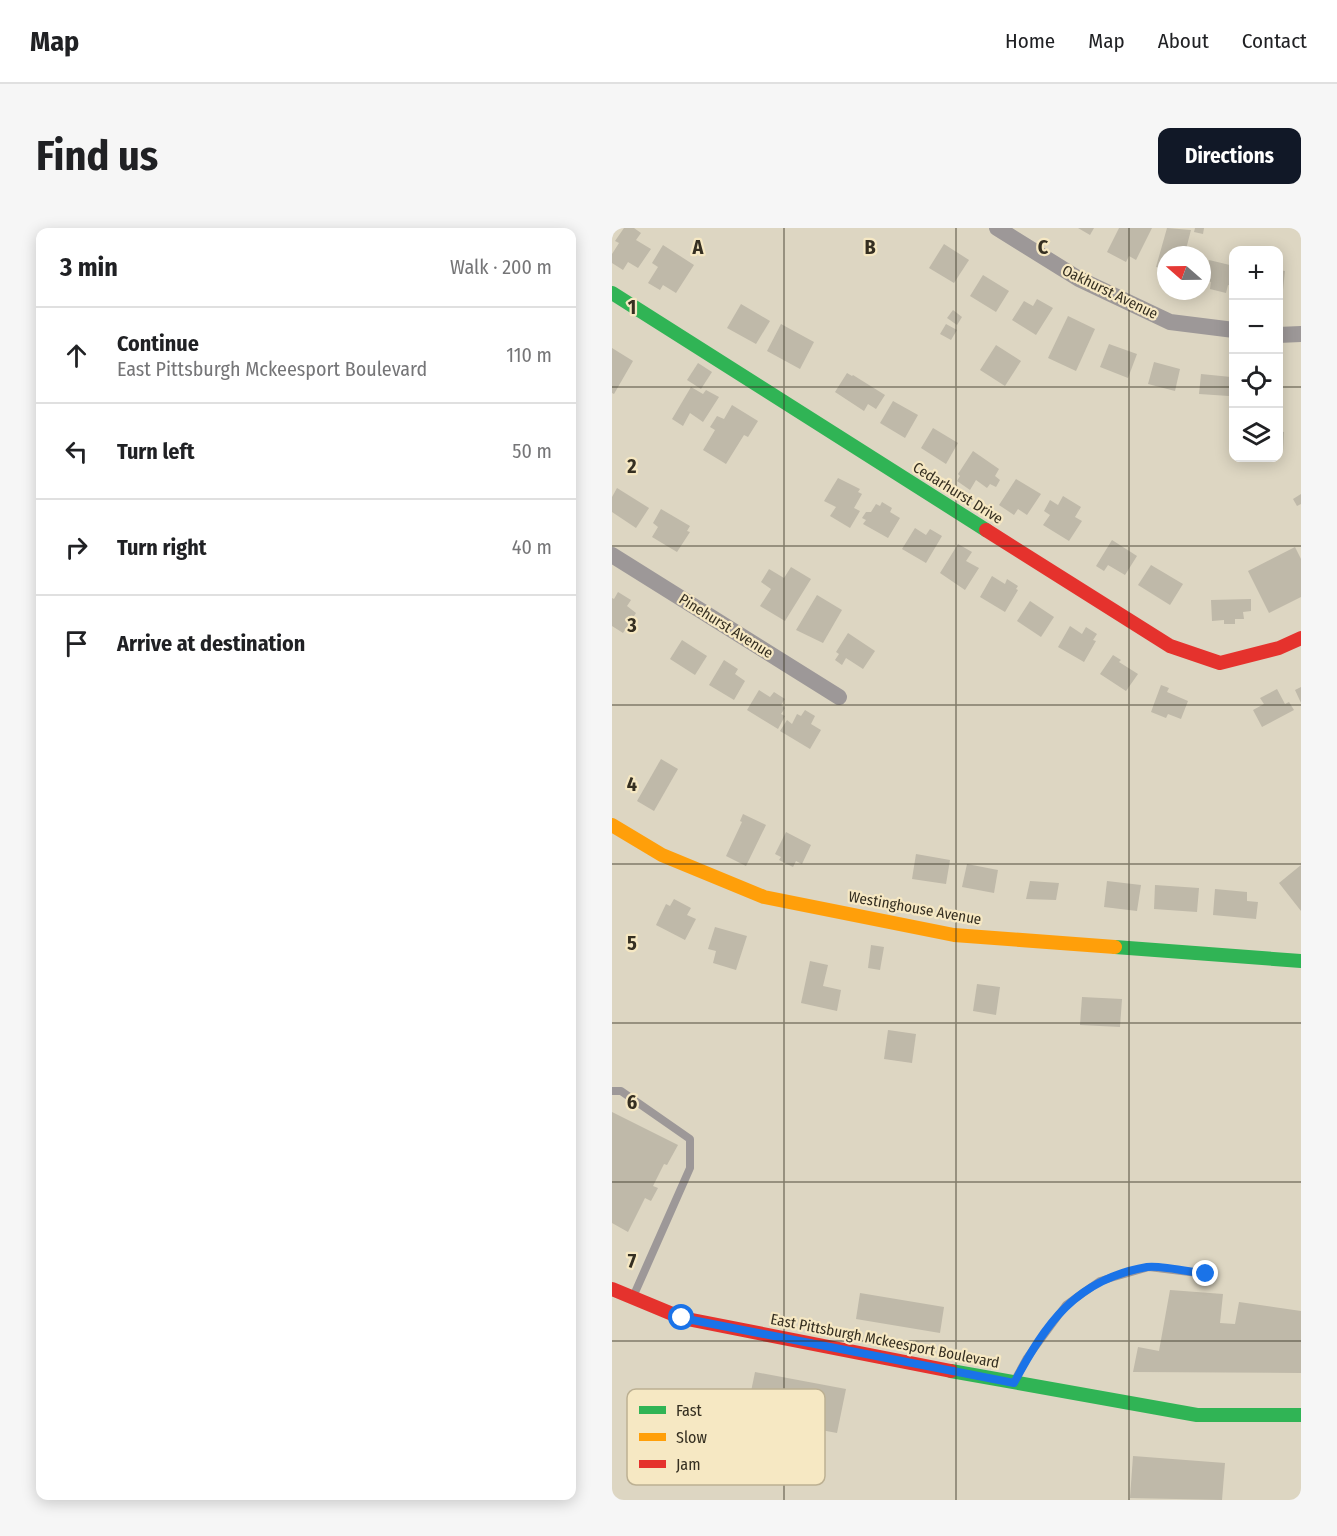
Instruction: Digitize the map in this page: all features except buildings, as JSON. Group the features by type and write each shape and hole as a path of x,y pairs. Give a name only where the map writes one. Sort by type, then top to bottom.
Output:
{"main road":[{"name":"Cedarhurst Drive","path":"612,293 1170,646 1220,663 1279,648 1301,638"},
{"name":"Westinghouse Avenue","path":"612,825 662,855 764,897 909,926 954,934 1298,959"},
{"name":"East Pittsburgh Mckeesport Boulevard","path":"612,1289 682,1318 1014,1383 1197,1415 1301,1415"}],"street":[{"name":"Oakhurst Avenue","path":"997,228 1079,279 1170,322 1229,329"},
{"path":"1283,335 1301,334"},
{"name":"Pinehurst Avenue","path":"612,555 839,697"}],"lane":[{"path":"612,1090 621,1091 690,1139 690,1168 633,1297"},
{"path":"1014,1383 1027,1358 1066,1305 1100,1281 1149,1267 1206,1274"}],"traffic: fast":[{"path":"612,293 986,530"},
{"path":"1115,947 1301,961"},
{"path":"951,1371 1197,1415 1301,1415"}],"traffic: slow":[{"path":"612,825 662,855 764,897 954,935 1115,947"}],"traffic: jam":[{"path":"986,530 1170,646 1220,663 1279,648 1301,638"},
{"path":"612,1289 682,1318 951,1371"}],"route":[{"path":"682,1318 1014,1383 1027,1358 1066,1305 1100,1281 1149,1267 1206,1274"}]}
